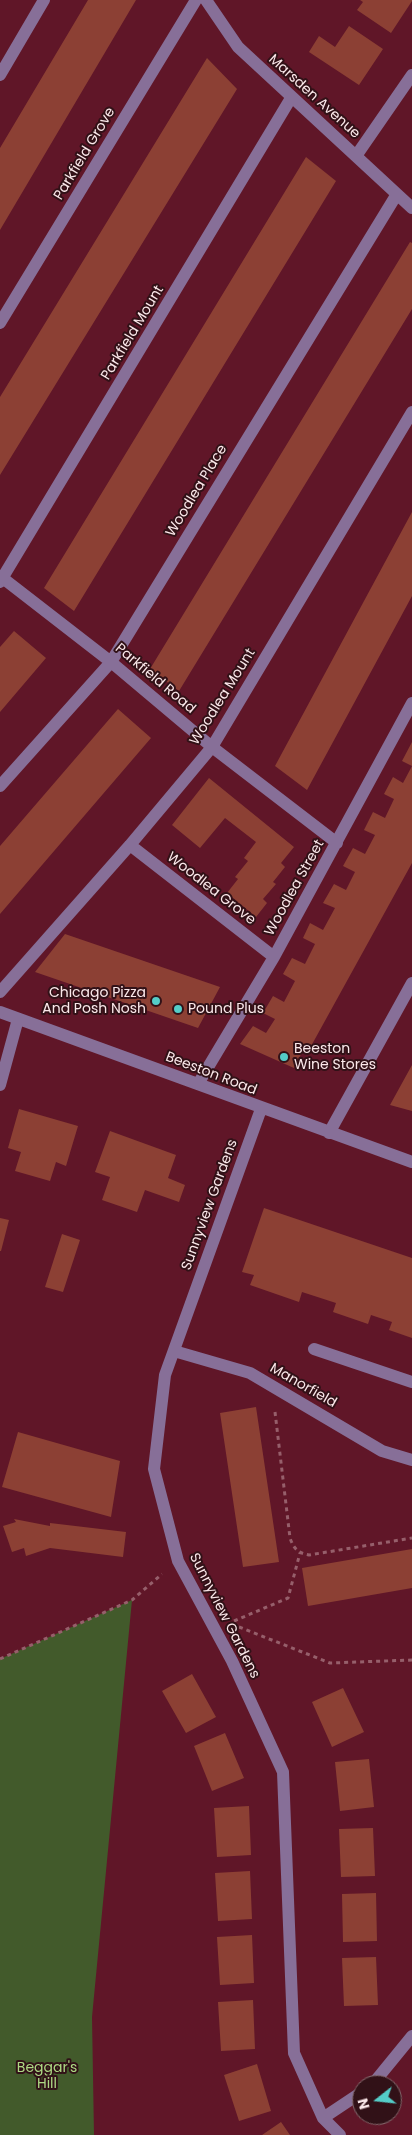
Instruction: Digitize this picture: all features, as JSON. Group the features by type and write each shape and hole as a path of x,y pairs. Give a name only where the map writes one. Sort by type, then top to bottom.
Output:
{"street":[{"path":"0,75 44,0"},
{"name":"Parkfield Grove","path":"0,323 196,0"},
{"name":"Marsden Avenue","path":"206,0 238,47 412,208"},
{"path":"356,156 412,75"},
{"name":"Parkfield Mount","path":"1,579 291,98"},
{"name":"Woodlea Place","path":"0,786 110,662 397,194"},
{"name":"Woodlea Mount","path":"0,992 130,845 212,747 412,412"},
{"name":"Parkfield Road","path":"1,579 110,662 212,747 337,843"},
{"name":"Woodlea Street","path":"198,1084 274,957 412,704"},
{"name":"Woodlea Grove","path":"130,845 274,957"},
{"path":"329,1133 412,983"},
{"name":"Beeston Road","path":"0,1012 261,1109 412,1162"},
{"path":"1,1079 18,1019"},
{"name":"Sunnyview Gardens","path":"261,1109 165,1375 154,1469 178,1561 232,1660 283,1772 294,2053 322,2118 340,2135"},
{"path":"314,1349 412,1382"},
{"name":"Manorfield","path":"174,1351 250,1373 272,1384 382,1451 412,1460"},
{"path":"380,2075 412,2036"},
{"path":"322,2118 352,2098"}],"path":[{"path":"272,1384 290,1538 293,1547 300,1553 309,1555 412,1538"},
{"path":"300,1553 288,1598 230,1623 330,1663 412,1660"},
{"path":"0,1659 132,1600 178,1561"}],"green space":[{"name":"Beggar's Hill","path":"132,1600 92,2017 94,2135 0,2135 0,1659"}],"building":[{"path":"88,0 136,0 0,230 0,148"},
{"path":"360,0 412,1 391,33 357,10 363,2"},
{"path":"349,26 383,49 359,85 309,52 319,36 335,47"},
{"path":"207,58 237,89 0,475 0,397"},
{"path":"306,157 336,181 74,611 44,588"},
{"path":"410,242 412,243 412,309 179,691 150,669"},
{"path":"412,512 412,596 307,790 275,766"},
{"path":"14,631 46,658 0,712 0,647"},
{"path":"118,709 151,738 0,914 0,846"},
{"path":"412,742 412,766 402,761"},
{"path":"412,766 412,863 310,1048 305,1046 294,1068 240,1044 253,1026 266,1033 275,1019 263,1013 273,996 284,1002 295,981 283,974 292,958 305,964 315,944 303,938 310,923 323,930 335,908 323,903 334,884 346,890 355,872 343,866 353,848 365,854 375,835 364,830 373,812 385,818 394,799 384,794 393,777 403,783"},
{"path":"209,778 294,847 281,863 285,867 273,882 276,884 263,899 267,903 256,917 227,893 238,879 235,877 248,861 244,858 256,842 225,818 200,848 172,825"},
{"path":"65,934 220,987 198,1028 35,972"},
{"path":"412,1065 412,1111 390,1105"},
{"path":"19,1109 78,1126 66,1166 56,1162 50,1181 15,1171 21,1152 8,1148"},
{"path":"110,1131 176,1155 168,1178 185,1185 179,1202 145,1190 137,1212 102,1200 110,1177 95,1172"},
{"path":"264,1208 412,1258 412,1338 389,1330 392,1322 371,1315 368,1324 333,1312 336,1303 302,1292 299,1302 250,1285 254,1275 242,1272"},
{"path":"0,1218 9,1220 1,1251 0,1251"},
{"path":"62,1234 80,1240 63,1292 45,1287"},
{"path":"256,1407 279,1562 243,1567 220,1413"},
{"path":"18,1432 120,1461 111,1517 2,1487"},
{"path":"14,1519 50,1526 50,1523 126,1532 123,1557 50,1548 26,1556 24,1548 12,1552 3,1526 16,1522"},
{"path":"412,1549 412,1588 308,1606 302,1568"},
{"path":"192,1674 216,1717 186,1733 162,1691"},
{"path":"343,1688 364,1732 332,1747 312,1702"},
{"path":"225,1733 244,1778 212,1791 194,1746"},
{"path":"369,1759 374,1807 340,1811 335,1762"},
{"path":"249,1806 251,1855 217,1857 214,1808"},
{"path":"373,1828 375,1876 341,1877 339,1829"},
{"path":"250,1871 252,1919 218,1921 215,1873"},
{"path":"376,1893 377,1941 343,1942 342,1894"},
{"path":"252,1935 254,1983 220,1985 217,1937"},
{"path":"376,1957 378,2005 344,2006 342,1958"},
{"path":"253,2000 255,2049 221,2051 218,2002"},
{"path":"257,2064 271,2111 239,2121 224,2075"},
{"path":"281,2122 290,2135 262,2135"}],"place":[{"name":"Chicago Pizza And Posh Nosh","path":"156,1001"},
{"name":"Pound Plus","path":"178,1009"},
{"name":"Beeston Wine Stores","path":"284,1057"}]}
